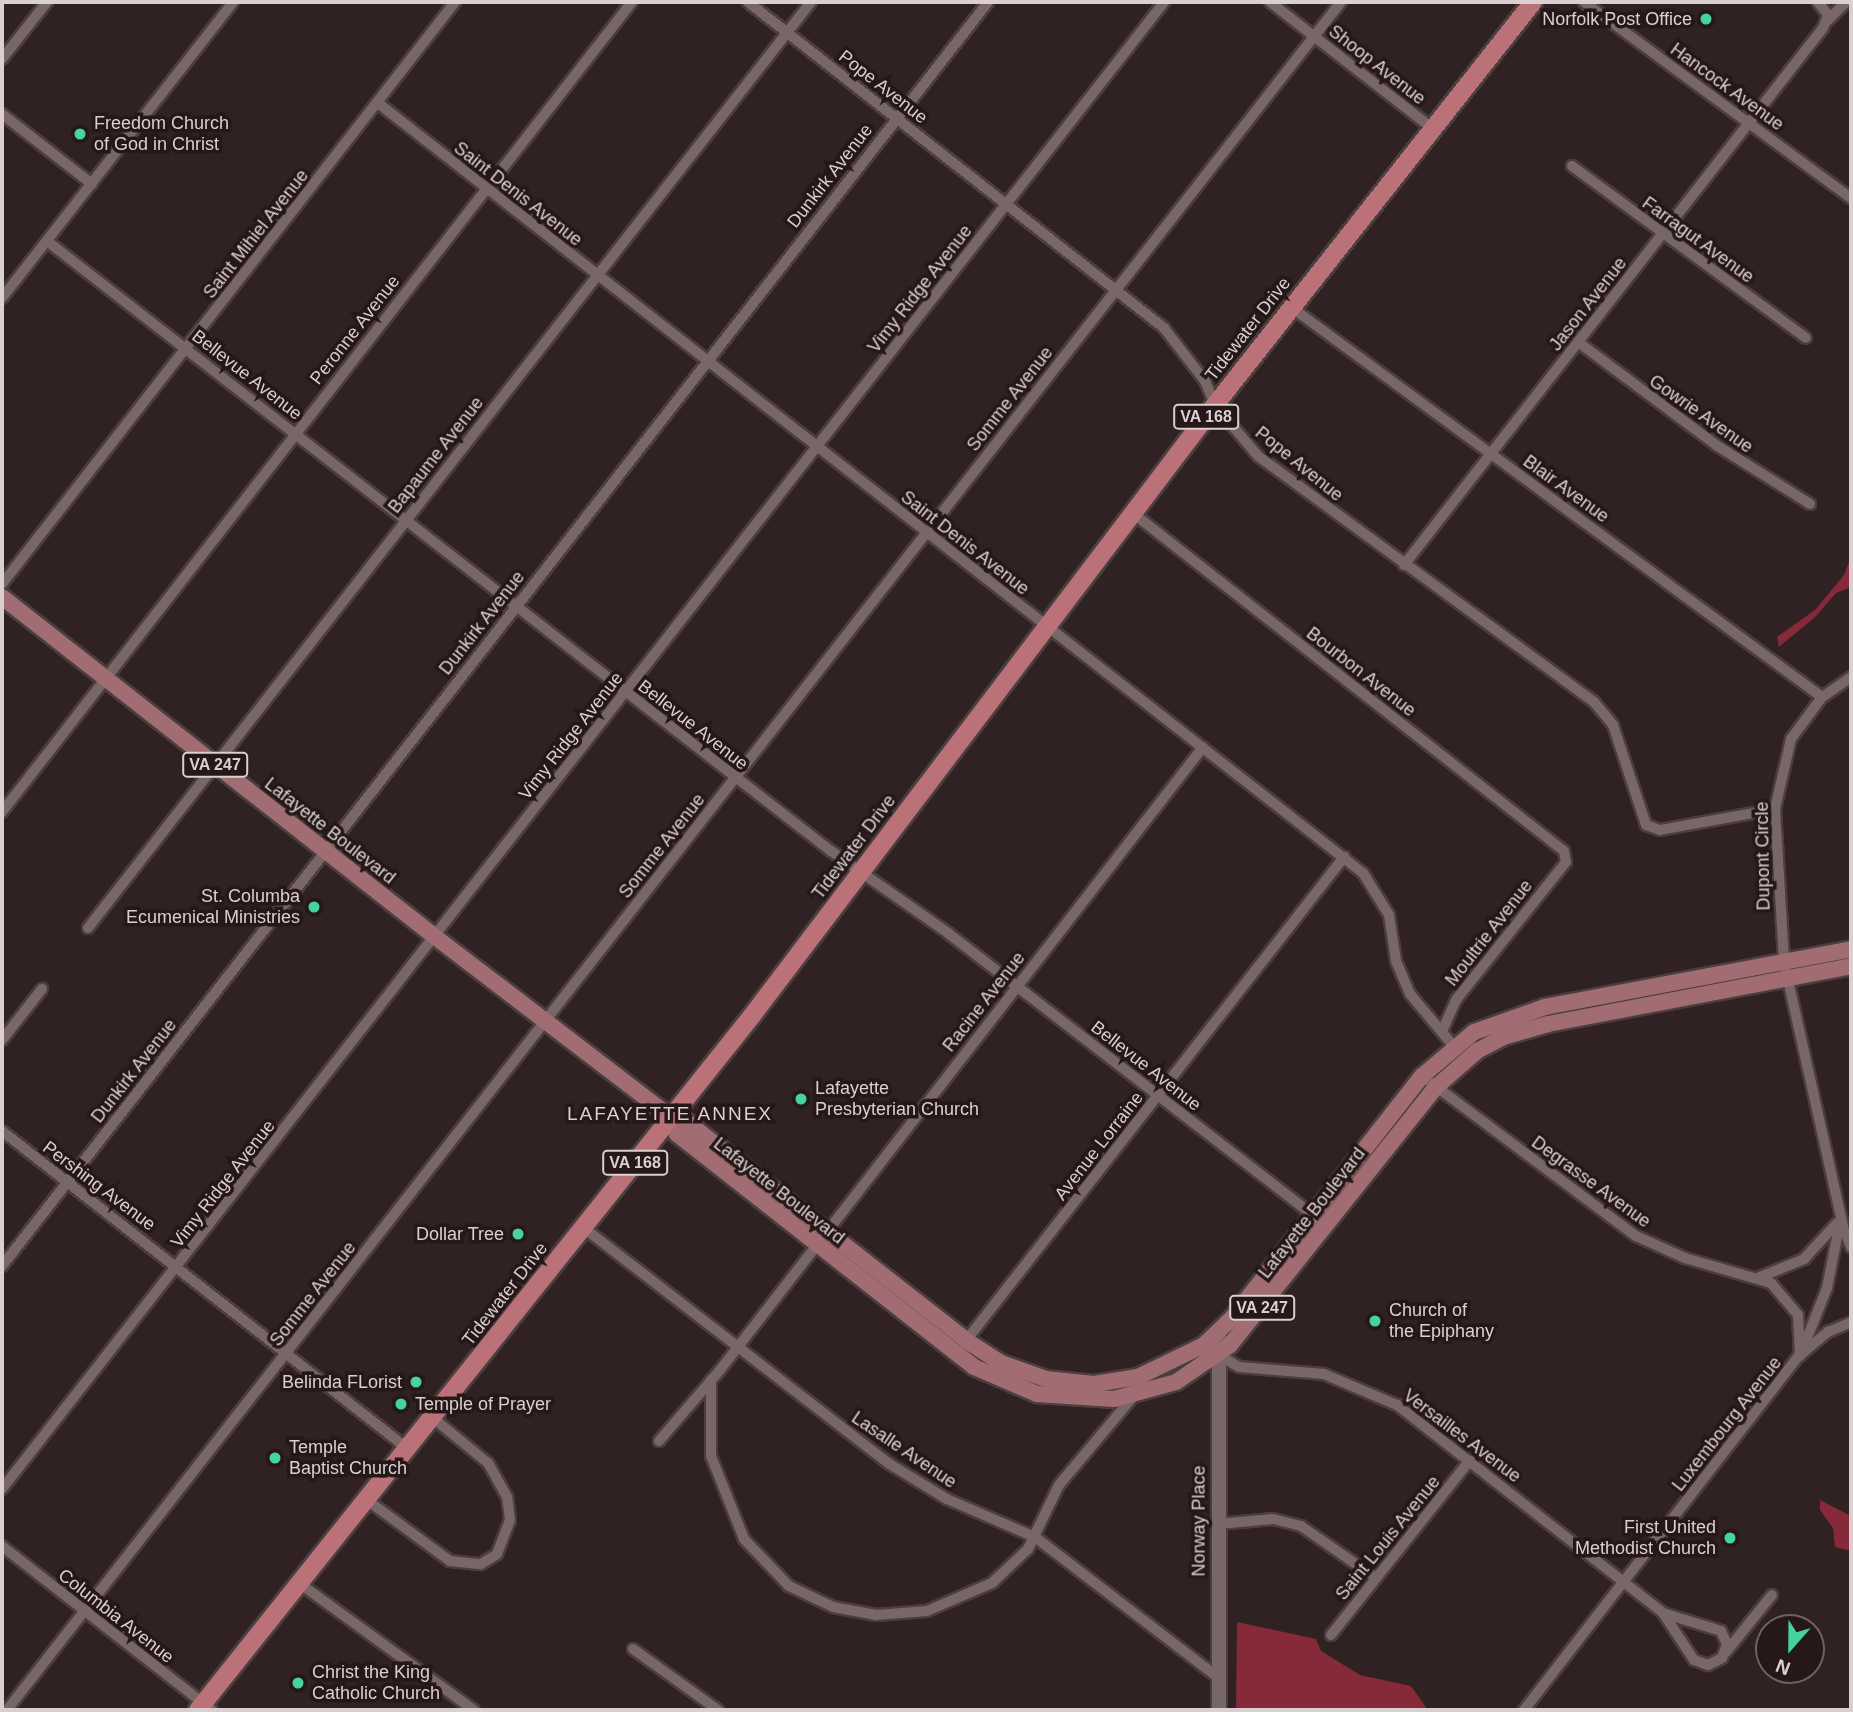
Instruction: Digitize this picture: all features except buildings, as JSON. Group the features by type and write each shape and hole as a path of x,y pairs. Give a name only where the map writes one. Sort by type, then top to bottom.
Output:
{"highway":[{"name":"Tidewater Drive","path":"205,1708 299,1583 409,1449 863,871 1215,405 1533,2"}],"main road":[{"name":"Lafayette Boulevard","path":"2,597 434,936 671,1117 687,1122 967,1340 1001,1363 1046,1379 1094,1384 1138,1377 1183,1359 1219,1332 1422,1076 1453,1045 1518,1013 1851,949"},
{"name":"Lafayette Boulevard","path":"671,1117 677,1134 956,1354 999,1381 1037,1394 1090,1401 1137,1395 1176,1382 1219,1355 1243,1332 1436,1087 1465,1059 1522,1030 1851,966"}],"street":[{"path":"2,59 47,2"},
{"path":"2,298 233,2"},
{"name":"Saint Mihiel Avenue","path":"2,584 455,2"},
{"name":"Peronne Avenue","path":"2,812 632,2"},
{"name":"Pope Avenue","path":"748,2 1164,328 1205,381 1215,405 1258,456 1605,714 1646,825 1660,830 1775,809"},
{"name":"Bapaume Avenue","path":"88,928 811,2"},
{"name":"Dunkirk Avenue","path":"2,1266 988,2"},
{"name":"Vimy Ridge Avenue","path":"2,1489 1164,2"},
{"name":"Shoop Avenue","path":"1270,2 1432,128"},
{"name":"Somme Avenue","path":"7,1710 1341,2"},
{"name":"Hancock Avenue","path":"1584,2 1851,198"},
{"path":"1818,2 1826,8 1827,22"},
{"path":"1827,22 1846,2"},
{"name":"Jason Avenue","path":"1404,565 1827,22"},
{"name":"Saint Denis Avenue","path":"378,103 1363,873 1381,898 1401,976 1465,1059"},
{"path":"2,114 92,184"},
{"name":"Farragut Avenue","path":"1572,166 1806,338"},
{"name":"Bellevue Avenue","path":"47,241 296,433 625,693 831,851 863,871 1016,985 1326,1226"},
{"name":"Blair Avenue","path":"1291,307 1822,697"},
{"name":"Gowrie Avenue","path":"1578,342 1716,445 1811,503"},
{"name":"Bourbon Avenue","path":"1134,514 1566,856"},
{"name":"Dupont Circle","path":"1851,677 1822,697 1791,739 1775,809 1784,961 1841,1218 1851,1247"},
{"name":"Racine Avenue","path":"659,1441 738,1346 1203,747"},
{"name":"Moultrie Avenue","path":"1442,1032 1456,1000 1566,856"},
{"name":"Avenue Lorraine","path":"956,1354 1344,857"},
{"path":"2,1040 43,989"},
{"name":"Degrasse Avenue","path":"1422,1076 1636,1236 1685,1258 1760,1277 1783,1292 1798,1315 1799,1356"},
{"name":"Pershing Avenue","path":"2,1131 409,1449"},
{"path":"1760,1277 1804,1259 1841,1218"},
{"name":"Luxembourg Avenue","path":"1799,1356 1827,1288 1841,1218"},
{"name":"Lasalle Avenue","path":"584,1228 920,1484 1035,1537 1219,1678"},
{"name":"Luxembourg Avenue","path":"1524,1710 1799,1356 1828,1332 1851,1322"},
{"name":"Norway Place","path":"1219,1332 1219,1710"},
{"name":"Versailles Avenue","path":"1219,1355 1239,1367 1306,1369 1353,1384 1396,1405 1625,1580 1662,1613"},
{"path":"711,1380 711,1456 727,1506 757,1557 810,1597 857,1613 927,1611 992,1583 1035,1537 1059,1485 1137,1395 1138,1377"},
{"path":"367,1500 450,1561 472,1565 497,1554 510,1520 507,1497 488,1463 433,1418"},
{"name":"Saint Louis Avenue","path":"1331,1635 1470,1461"},
{"path":"1218,1524 1273,1519 1301,1526 1376,1578"},
{"name":"Columbia Avenue","path":"2,1546 205,1708"},
{"path":"299,1583 468,1709"},
{"path":"1662,1613 1694,1660 1709,1665 1726,1652 1772,1595"},
{"path":"1662,1613 1715,1626 1726,1637 1726,1652"},
{"path":"633,1649 719,1710"}],"shaded area":[{"path":"1851,557 1849,588 1836,593 1815,617 1779,647 1777,637 1815,610 1844,575"},
{"path":"1820,1500 1851,1516 1851,1551 1835,1547 1833,1528 1820,1510"},
{"path":"1237,1622 1316,1639 1321,1651 1360,1675 1411,1686 1428,1710 1236,1710"}],"place":[{"name":"Norfolk Post Office","path":"1706,19"},
{"name":"Freedom Church of God in Christ","path":"80,134"},
{"name":"St. Columba Ecumenical Ministries","path":"314,907"},
{"name":"Lafayette Presbyterian Church","path":"801,1099"},
{"name":"Dollar Tree","path":"518,1234"},
{"name":"Church of the Epiphany","path":"1375,1321"},
{"name":"Belinda FLorist","path":"416,1382"},
{"name":"Temple of Prayer","path":"401,1404"},
{"name":"Temple Baptist Church","path":"275,1458"},
{"name":"First United Methodist Church","path":"1730,1538"},
{"name":"Christ the King Catholic Church","path":"298,1683"}],"district":[{"name":"LAFAYETTE ANNEX","path":"670,1114"}]}
